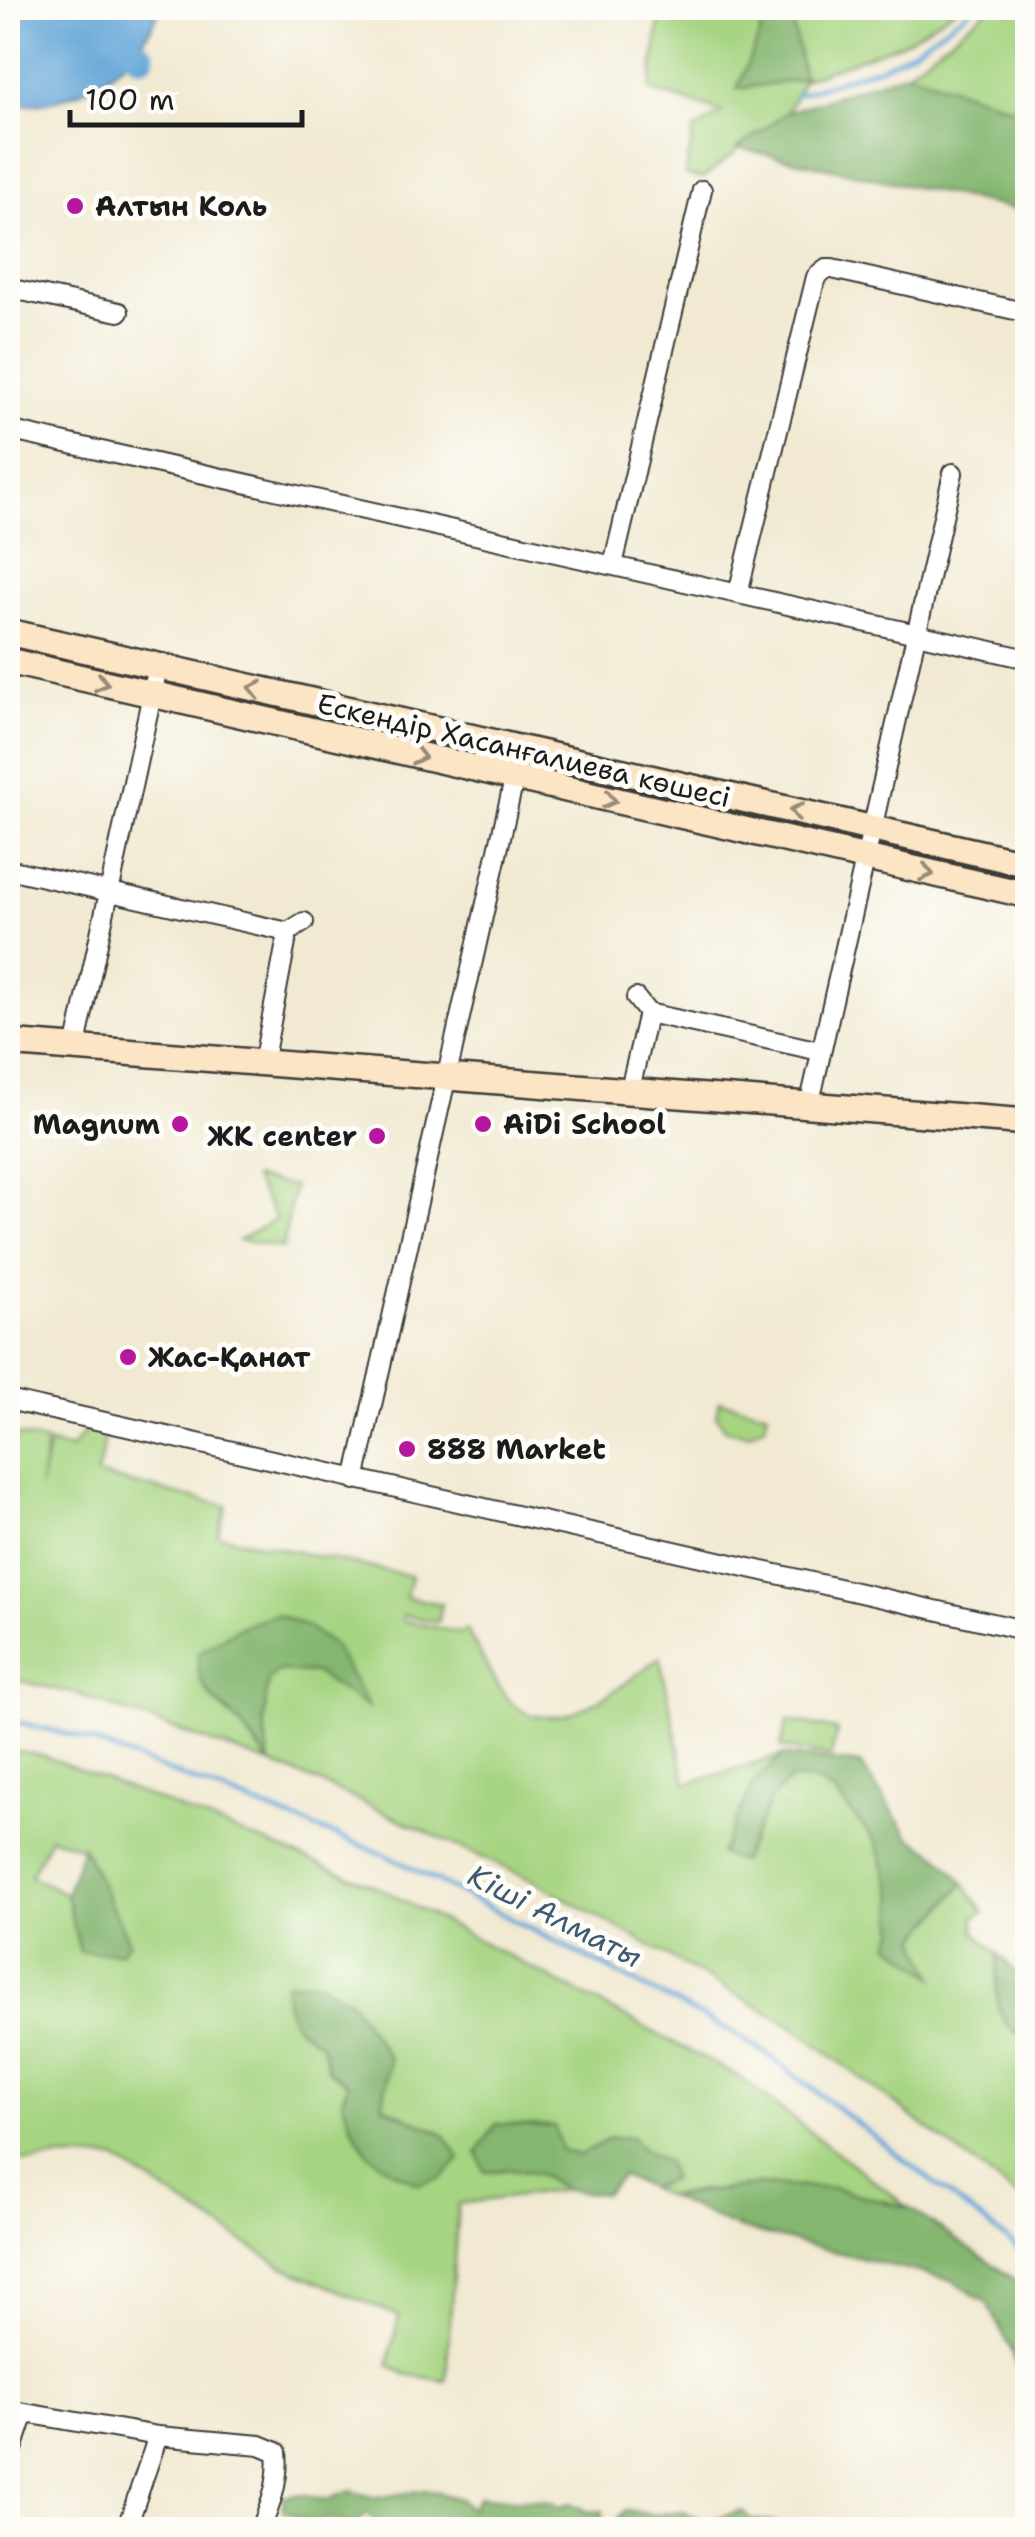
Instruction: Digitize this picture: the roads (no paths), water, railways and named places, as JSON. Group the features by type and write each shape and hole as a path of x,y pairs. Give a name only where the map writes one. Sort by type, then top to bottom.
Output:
{"street":[{"path":"613,565 702,190"},
{"path":"738,592 820,272 832,268 1028,313"},
{"path":"8,288 119,312"},
{"path":"8,430 1028,659"},
{"path":"809,1106 953,473"},
{"name":"Ескендір Хасанғалиева көшесі","path":"8,632 1028,864"},
{"name":"Ескендір Хасанғалиева көшесі","path":"8,661 1028,895"},
{"path":"75,1049 158,667"},
{"path":"355,1480 521,750"},
{"path":"8,869 296,927 264,1064"},
{"path":"630,1093 642,1005 820,1050"},
{"path":"8,1043 1028,1122"},
{"path":"8,1400 1028,1631"},
{"path":"8,2464 16,2412 158,2436 260,2445 277,2452 279,2468 260,2530"},
{"path":"126,2530 158,2436"}],"water":[{"path":"8,8 160,8 136,50 100,81 56,100 8,104"}],"waterway":[{"path":"796,95 885,65 973,8"},
{"path":"136,52 141,56"},
{"name":"Кіші Алматы","path":"8,1720 79,1737 386,1855 732,2032 769,2055 1028,2256"}],"place":[{"name":"Алтын Коль","path":"75,206"},
{"name":"Magnum","path":"180,1124"},
{"name":"AiDi School","path":"483,1124"},
{"name":"ЖК center","path":"377,1136"},
{"name":"Жас-Қанат","path":"128,1357"},
{"name":"888 Market","path":"407,1449"}]}
